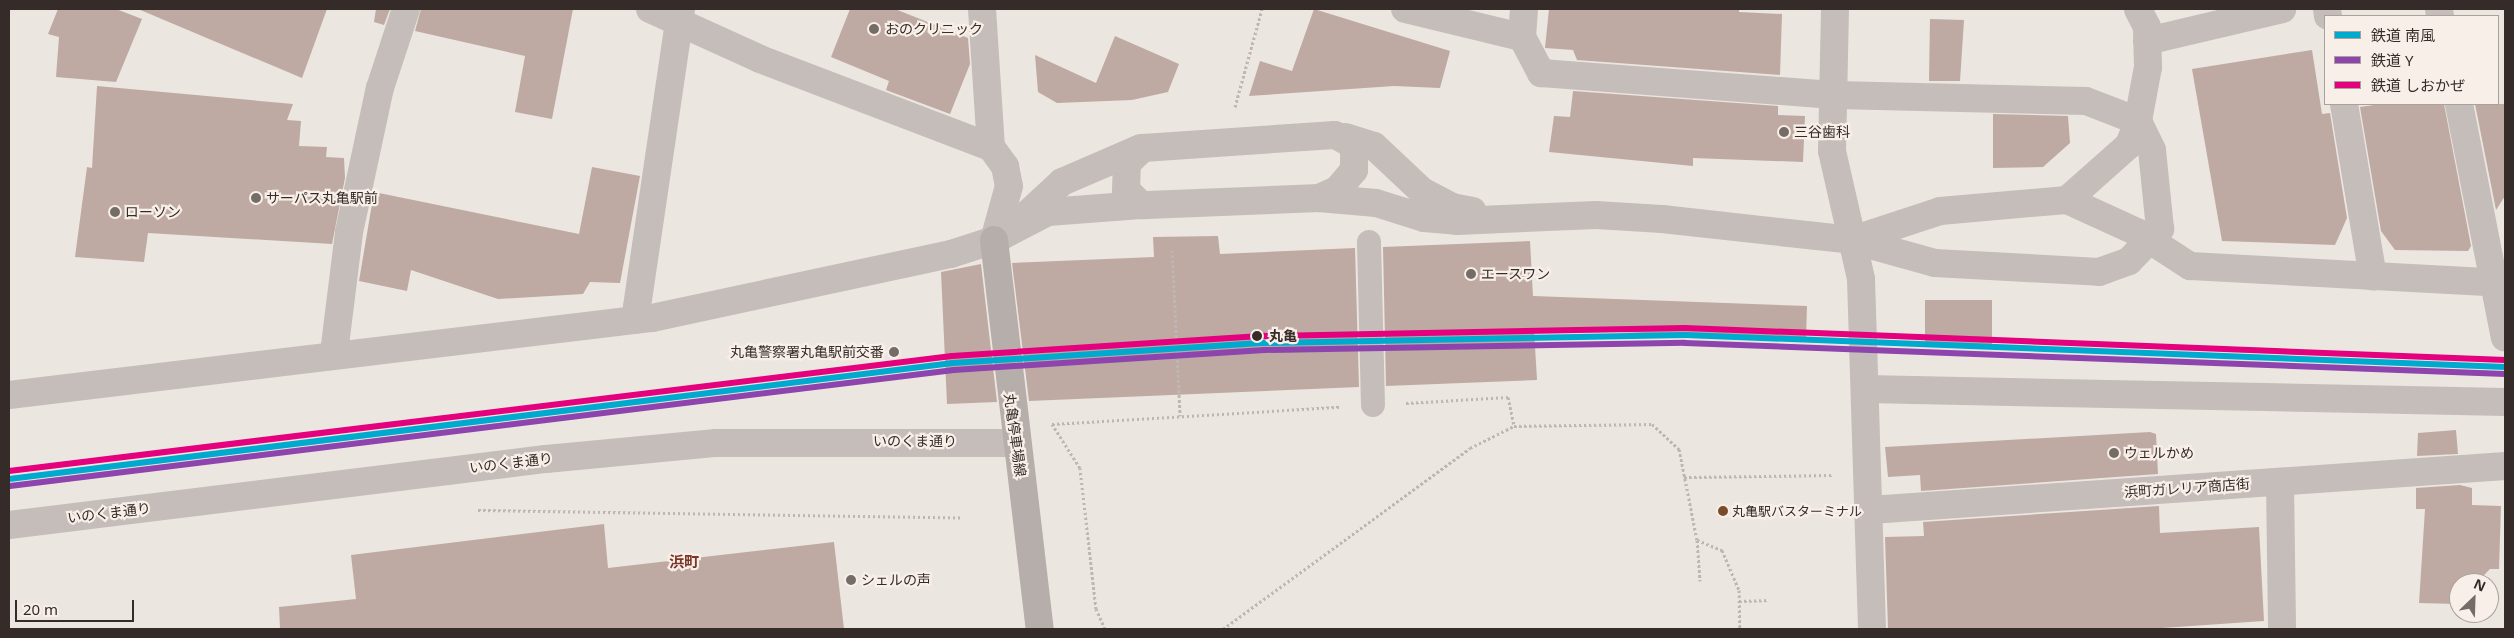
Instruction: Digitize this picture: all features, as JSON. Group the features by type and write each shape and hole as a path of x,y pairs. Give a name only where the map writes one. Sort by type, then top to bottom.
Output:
{"main road":[{"name":"丸亀停車場線","path":"994,240 1016,443 1040,629"}],"street":[{"path":"334,353 349,232 380,88 406,9"},
{"path":"650,9 680,14 760,59 991,148 1005,166 1009,186 994,240"},
{"path":"982,9 991,148"},
{"path":"1405,9 1522,37"},
{"path":"9,395 334,353 635,320 951,254 994,240 1048,212 1319,198 1376,203 1432,219 1499,216 1662,219 1852,240 1935,263 2100,272 2129,262 2160,229 2152,150 2138,121 2086,101 1836,95 1541,73 1522,37 1524,9"},
{"path":"1835,9 1836,95 1832,151 1861,279 1869,474 1872,629"},
{"path":"2067,200 2129,145 2138,121 2147,41 2138,9"},
{"path":"2147,41 2282,9"},
{"path":"635,320 680,14"},
{"path":"2344,105 2373,277"},
{"path":"2460,105 2500,283 2505,338"},
{"path":"994,240 1043,202 1062,182 1143,148 1345,137 1374,146 1422,192 1437,199 1499,216"},
{"path":"1319,198 1337,190 1354,170 1354,144 1345,137"},
{"path":"1141,206 1130,199 1123,176 1127,163 1143,148"},
{"path":"1852,240 1940,212 2067,200 2150,241 2190,266 2500,283"},
{"path":"1370,242 1373,405"},
{"path":"1866,389 2505,402"},
{"name":"いのくま通り","path":"9,525 546,459 706,444 1016,443"},
{"name":"浜町ガレリア商店街","path":"1870,510 2505,466"},
{"path":"2280,482 2282,629"}],"path":[{"path":"1233,114 1262,9"},
{"path":"1172,250 1180,416"},
{"path":"1105,629 1096,609 1080,468 1052,424 1508,397 1514,426"},
{"path":"1223,629 1470,448 1514,426 1652,424 1679,449 1697,540 1700,581"},
{"path":"1684,477 1869,474"},
{"path":"478,510 961,518"},
{"path":"1697,540 1722,550 1739,601 1740,629"},
{"path":"1739,601 1769,600"}],"building":[{"path":"58,9 116,9 142,19 116,82 56,77 59,37 48,34"},
{"path":"138,9 327,9 302,78"},
{"path":"376,9 390,9 384,25 374,22"},
{"path":"421,9 573,9 552,119 515,112 525,56 415,31"},
{"path":"850,9 895,9 968,38 970,64 950,114 886,90 889,81 831,57"},
{"path":"1314,9 1450,51 1440,88 1394,86 1249,96 1260,61 1292,71"},
{"path":"1549,9 1739,9 1739,12 1782,14 1780,75 1577,60 1573,50 1545,48"},
{"path":"1930,19 1964,20 1960,81 1929,81"},
{"path":"1115,36 1179,64 1168,92 1132,100 1057,103 1038,92 1035,55 1096,83"},
{"path":"2312,50 2322,114 2330,113 2347,218 2335,245 2222,241 2192,69"},
{"path":"97,86 293,104 287,120 301,121 299,146 327,147 326,157 344,158 345,178 332,244 148,233 144,262 75,257 87,167 92,168"},
{"path":"1573,91 1778,106 1778,115 1805,116 1803,162 1693,158 1693,166 1549,152 1554,116 1570,117"},
{"path":"2505,104 2505,196 2496,210 2475,105"},
{"path":"2374,105 2444,105 2471,246 2468,251 2395,250 2381,231 2360,107"},
{"path":"1993,114 2068,116 2070,143 2043,167 1993,168"},
{"path":"592,167 640,176 620,283 590,282 583,294 498,299 411,270 407,291 359,281 374,192 579,234"},
{"path":"1218,236 1220,254 1355,248 1359,387 1029,401 1012,263 1154,257 1153,237"},
{"path":"1530,241 1533,296 1807,306 1806,339 1534,329 1537,380 1386,386 1383,247"},
{"path":"981,264 997,402 947,404 941,272"},
{"path":"1925,300 1992,300 1992,344 1925,344"},
{"path":"2456,430 2458,454 2417,456 2418,433"},
{"path":"2150,432 2156,434 2158,474 1921,491 1920,475 1888,477 1885,447"},
{"path":"2460,485 2472,488 2472,505 2501,506 2499,569 2490,569 2486,573 2449,573 2449,604 2419,603 2425,509 2416,509 2416,488"},
{"path":"2159,506 2160,533 2259,527 2264,621 2162,628 1888,629 1885,537 1924,536 1923,522"},
{"path":"604,524 608,568 834,542 844,629 280,629 279,607 356,599 351,555"}],"rail line":[{"name":"しおかぜ","path":"9,471 952,356 1264,336 1685,328 2505,360"},
{"name":"南風","path":"9,479 953,363 1264,343 1685,335 2505,367"},
{"name":"Y","path":"10,486 954,370 1264,350 1685,343 2505,374"}],"place":[{"name":"おのクリニック","path":"874,29"},
{"name":"三谷歯科","path":"1784,132"},
{"name":"サーパス丸亀駅前","path":"256,198"},
{"name":"ローソン","path":"115,212"},
{"name":"エースワン","path":"1471,274"},
{"name":"丸亀","path":"1257,336"},
{"name":"丸亀警察署丸亀駅前交番","path":"894,352"},
{"name":"ウェルかめ","path":"2114,453"},
{"name":"丸亀駅バスターミナル","path":"1723,511"},
{"name":"シェルの声","path":"851,580"}],"district":[{"name":"浜町","path":"684,562"}]}
